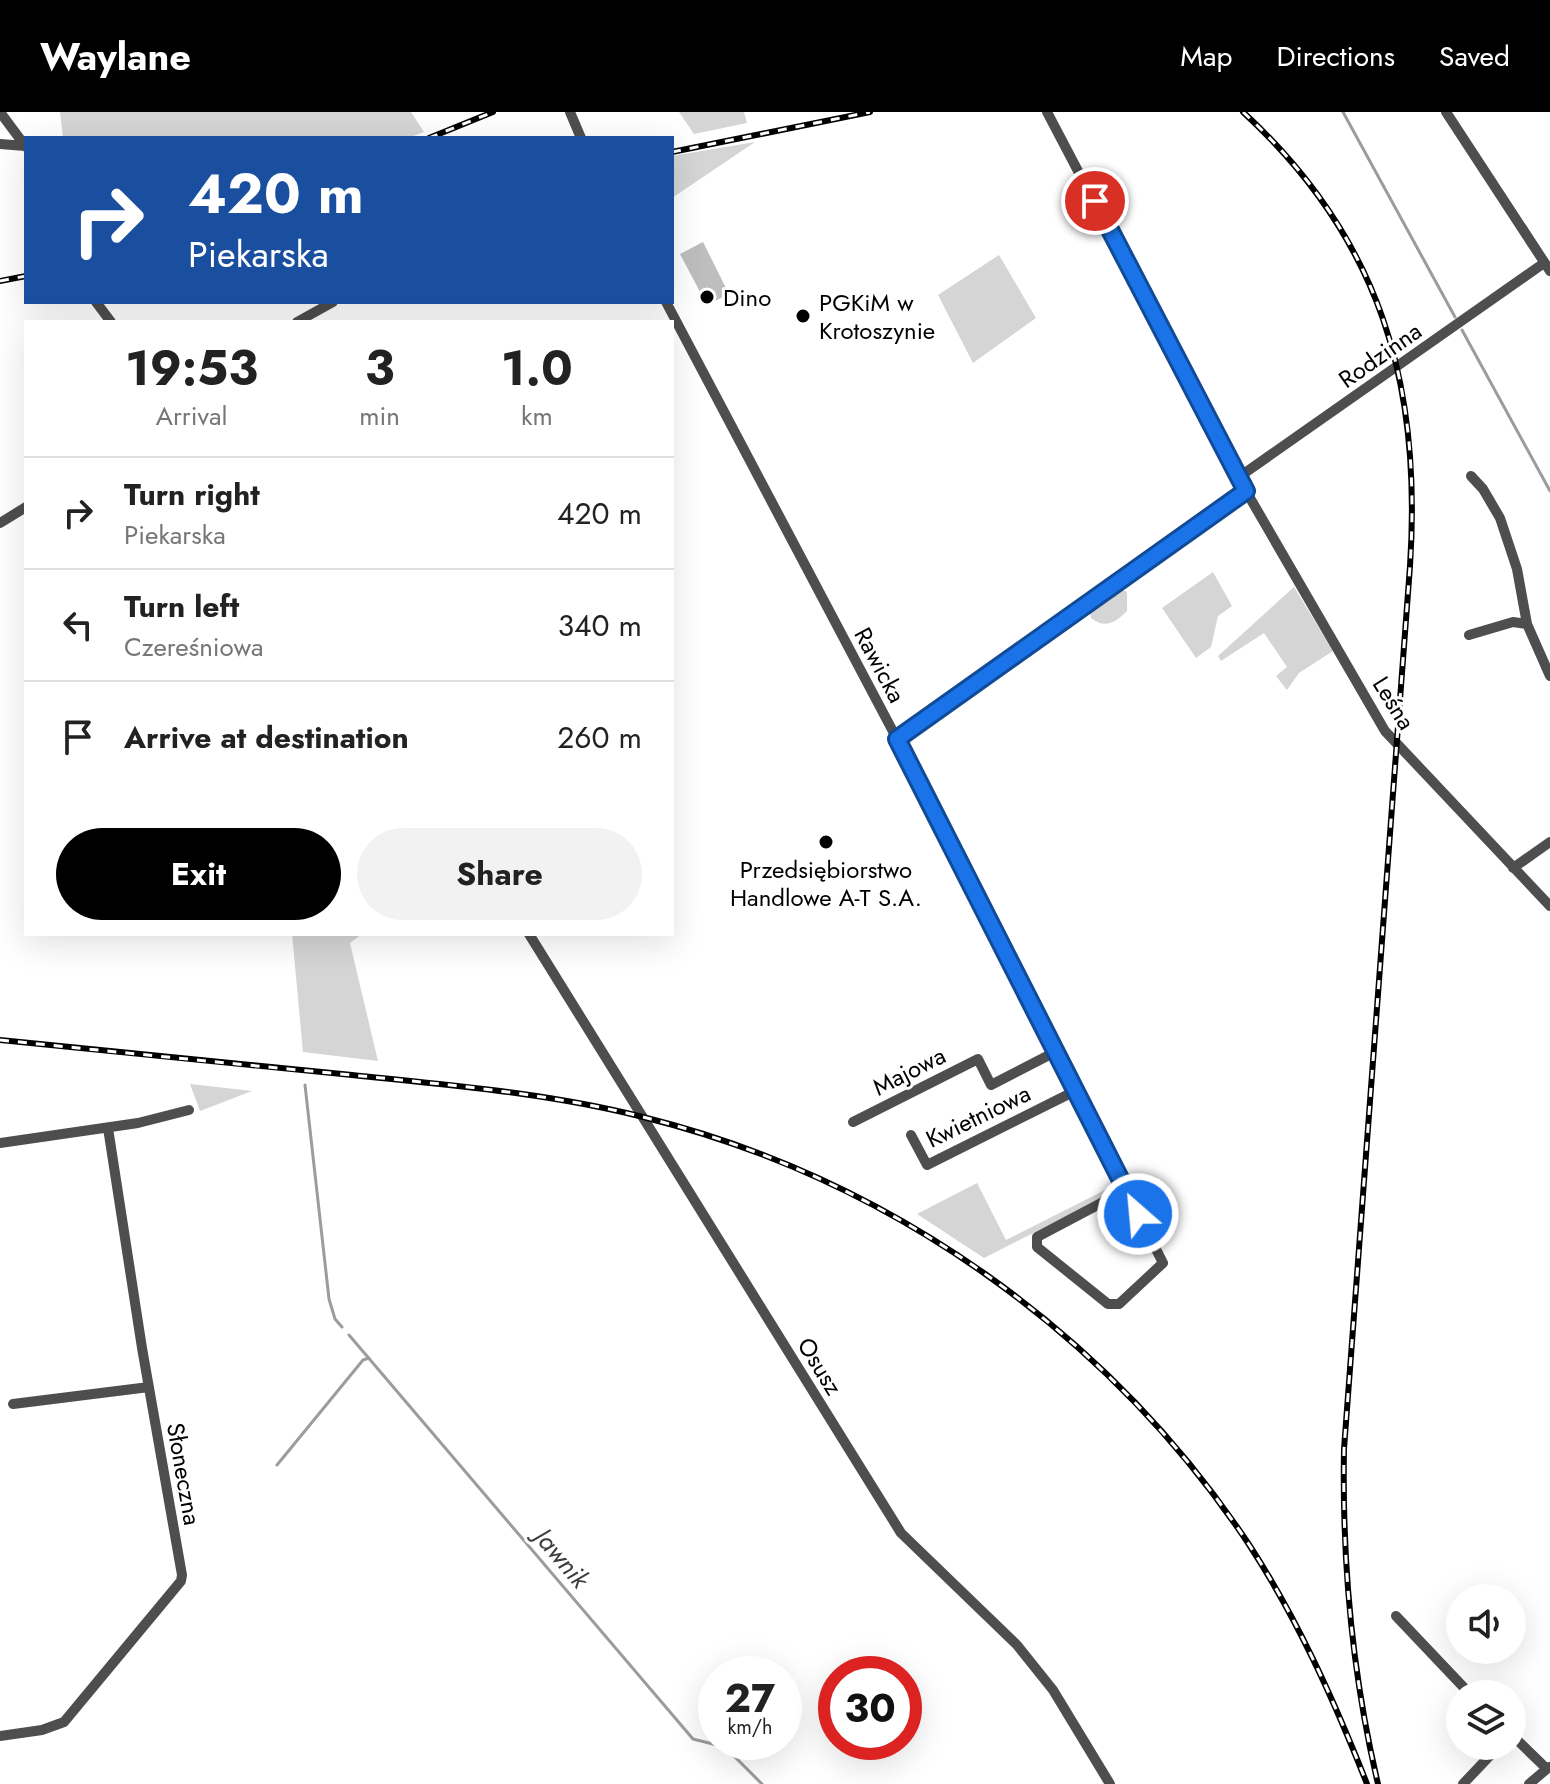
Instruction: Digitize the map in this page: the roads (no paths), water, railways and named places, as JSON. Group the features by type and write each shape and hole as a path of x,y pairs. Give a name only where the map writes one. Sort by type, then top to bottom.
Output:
{"street":[{"path":"0,112 24,144"},
{"path":"570,112 580,136"},
{"name":"Leśna","path":"1047,112 1246,491 1385,731 1550,906"},
{"path":"1446,112 1547,267"},
{"path":"0,144 24,147"},
{"name":"Rodzinna","path":"1239,477 1547,267"},
{"path":"301,320 329,304"},
{"name":"Rawicka","path":"667,304 897,739 1055,1052 1126,1190 1163,1263 1119,1304 1108,1304 1037,1247 1037,1237 1126,1190"},
{"path":"1471,476 1483,489 1500,518 1517,569 1527,624 1550,676"},
{"path":"897,739 1246,491"},
{"path":"0,523 24,508"},
{"path":"1469,635 1513,622 1527,624"},
{"path":"1513,868 1550,842"},
{"name":"Osusz","path":"530,936 901,1533 1008,1635 1046,1681 1110,1784"},
{"name":"Majowa","path":"853,1122 978,1059 991,1085 1055,1052"},
{"name":"Kwietniowa","path":"911,1135 927,1165 1075,1091"},
{"path":"0,1143 108,1128 189,1110"},
{"name":"Słoneczna","path":"0,1736 42,1730 64,1722 181,1581 108,1128"},
{"path":"13,1404 149,1387"},
{"path":"1396,1616 1457,1680"},
{"path":"1526,1748 1548,1768 1529,1784"},
{"path":"1463,1784 1486,1760"}],"waterway":[{"path":"1343,112 1455,317"},
{"path":"1462,330 1550,491"},
{"name":"Jawnik","path":"305,1085 329,1299 335,1319 342,1327"},
{"name":"Jawnik","path":"349,1335 693,1739 725,1747 762,1784"},
{"path":"277,1465 363,1360 369,1358"}],"railway":[{"path":"434,136 493,112"},
{"path":"674,152 870,112"},
{"path":"1243,112 1290,161 1329,211 1360,263 1383,318 1399,376 1408,436 1412,499 1410,566 1344,1449 1350,1618 1361,1701 1378,1784"},
{"path":"0,281 24,276"},
{"path":"0,1040 462,1086 607,1109 734,1144 821,1180 905,1223 985,1274 1059,1332 1129,1396 1192,1467 1248,1543 1283,1600 1328,1691 1367,1784"}],"place":[{"name":"Dino","path":"707,297"},
{"name":"PGKiM w Krotoszynie","path":"803,316"},
{"name":"Przedsiębiorstwo Handlowe A-T S.A.","path":"826,842"}]}
